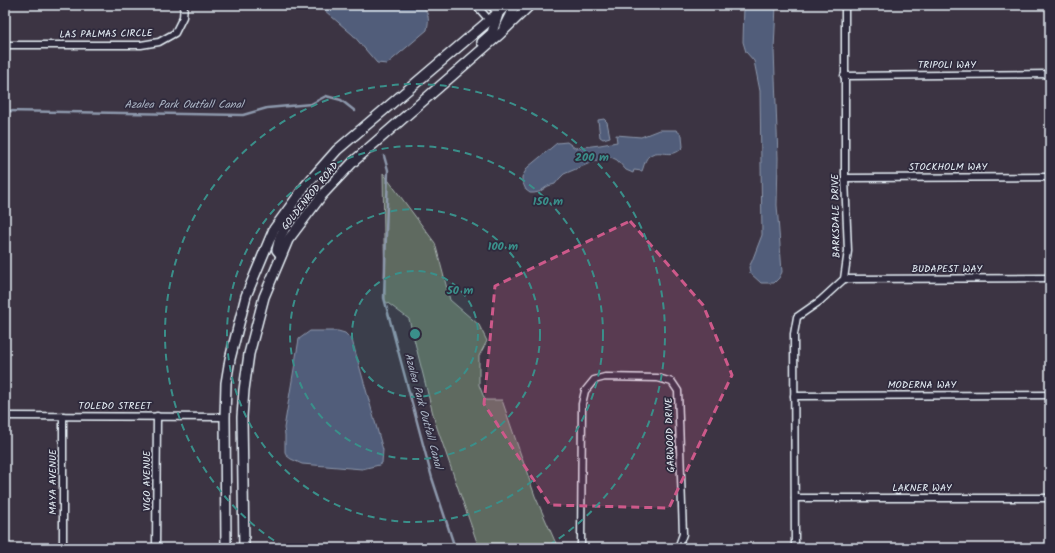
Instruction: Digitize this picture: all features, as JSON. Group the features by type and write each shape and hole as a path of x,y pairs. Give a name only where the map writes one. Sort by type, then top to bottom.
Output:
{"main road":[{"name":"GOLDENROD ROAD","path":"226,548 226,383 230,359 246,296 274,229 306,185 338,150 506,5"},
{"path":"500,34 516,5"},
{"name":"GOLDENROD ROAD","path":"244,548 242,417 249,354 264,297 288,240 322,195 354,161 500,34 530,5"},
{"path":"470,59 475,49 492,33 498,13"},
{"path":"282,255 277,250 280,237 287,224 293,204"}],"street":[{"name":"LAS PALMAS CIRCLE","path":"5,45 141,45 159,42 175,32 183,17 184,5"},
{"path":"476,5 489,20"},
{"path":"490,5 498,13"},
{"name":"BARKSDALE DRIVE","path":"844,279 848,251 845,178 845,5"},
{"name":"TRIPOLI WAY","path":"844,76 1050,74"},
{"name":"STOCKHOLM WAY","path":"845,178 1050,176"},
{"name":"BUDAPEST WAY","path":"844,279 1050,278"},
{"path":"795,548 794,334 797,316 820,301 844,279"},
{"name":"GARWOOD DRIVE","path":"581,548 582,404 585,391 594,380 605,377 658,378 672,382 678,391 683,534 678,548"},
{"name":"MODERNA WAY","path":"794,396 1050,395"},
{"name":"TOLEDO STREET","path":"5,416 225,417"},
{"name":"MAYA AVENUE","path":"63,416 63,548"},
{"name":"VIGO AVENUE","path":"156,547 158,416"},
{"name":"LAKNER WAY","path":"795,498 1050,498"}],"highlighted area":[{"path":"630,221 703,305 732,375 669,508 550,505 484,404 495,286"}],"green space":[{"path":"383,173 435,243 450,300 479,325 487,341 479,356 479,385 485,400 502,400 535,496 558,548 479,548 435,422 409,319 385,301"}],"water":[{"path":"323,5 422,5 428,17 427,30 387,64 377,63 353,35 324,10"},
{"path":"744,5 776,5 774,50 778,158 777,205 782,272 774,283 761,283 750,273 749,267 762,235 760,91 754,61 746,52 743,42"},
{"path":"604,119 607,122 610,137 603,139 600,137 598,120"},
{"path":"659,130 676,130 682,135 683,147 674,153 657,153 649,156 642,171 634,170 633,173 626,170 617,160 609,156 564,174 555,184 548,186 539,192 530,193 526,190 522,181 522,177 528,167 557,143 567,142 575,148 600,145 617,142 616,135 641,137"},
{"path":"310,331 338,331 345,333 352,340 383,450 382,463 379,465 362,469 302,464 287,456 285,452 284,428 299,339"}],"waterway":[{"name":"Azalea Park Outfall Canal","path":"5,111 243,115 267,108 311,104 326,96 341,100 355,111"},
{"name":"Azalea Park Outfall Canal","path":"384,156 388,170 384,298 432,478 455,548"}]}
